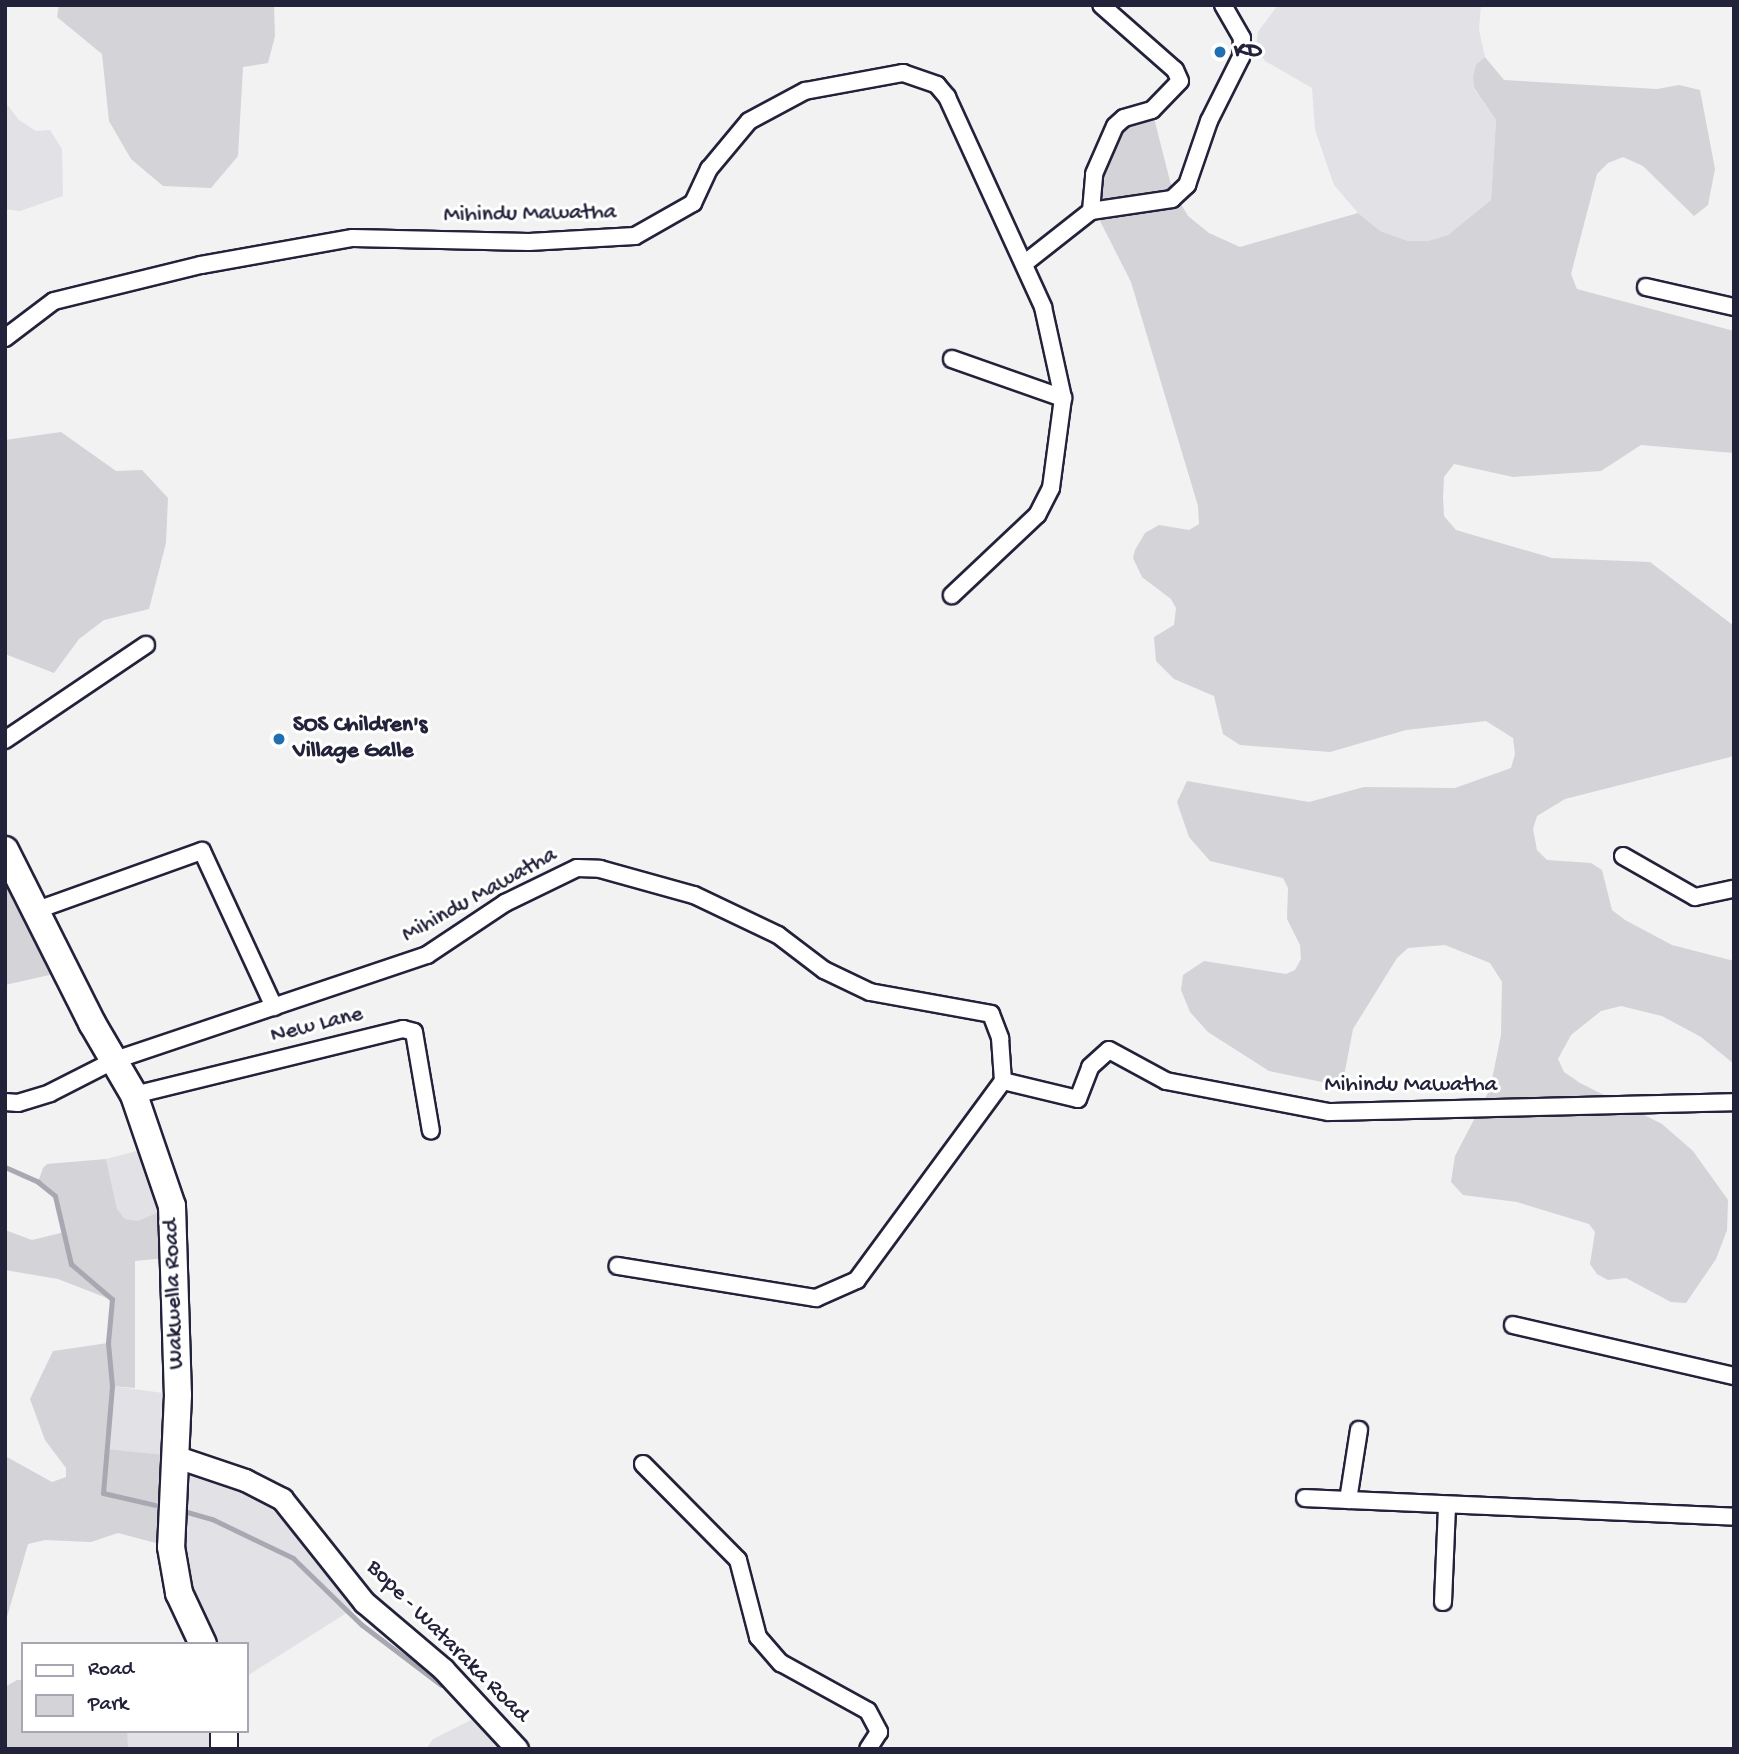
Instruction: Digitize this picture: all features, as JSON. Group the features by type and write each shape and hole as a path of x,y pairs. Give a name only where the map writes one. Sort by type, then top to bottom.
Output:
{"main road":[{"name":"Wakwella Road","path":"5,850 92,1023 134,1095 172,1206 178,1395 171,1547 179,1593 202,1642"}],"street":[{"path":"1091,211 1094,174 1115,126 1124,118 1152,110 1180,81 1175,70 1101,5"},
{"path":"1025,263 1091,211 1172,199 1187,185 1209,121 1241,57 1242,38 1223,5"},
{"name":"Mihindu Mawatha","path":"5,338 54,301 201,265 353,238 529,242 635,236 693,203 709,169 749,121 805,91 903,73 937,85 947,97 1043,307 1063,398 1051,488 1037,515 952,595"},
{"path":"1646,287 1734,307"},
{"path":"952,359 1063,398"},
{"path":"5,740 146,645"},
{"path":"37,910 202,851 274,1007"},
{"path":"1623,856 1695,897 1734,889"},
{"name":"Mihindu Mawatha","path":"5,1102 18,1104 50,1093 116,1060 427,955 505,903 577,868 600,869 694,894 778,935 824,970 862,989 991,1014 1000,1038 1003,1081 1078,1099 1090,1068 1109,1050 1166,1081 1329,1112 1734,1102"},
{"name":"New Lane","path":"134,1095 403,1029 414,1032 431,1131"},
{"path":"618,1266 816,1298 832,1294 857,1280 1003,1081"},
{"path":"1513,1325 1734,1376"},
{"path":"1348,1500 1359,1430"},
{"name":"Bope - Wataraka Road","path":"174,1456 245,1480 282,1499 365,1602 443,1669 517,1749"},
{"path":"643,1464 738,1560 758,1637 781,1663 868,1711 879,1732 868,1749"},
{"path":"1305,1498 1734,1517"},
{"path":"1443,1602 1447,1505"}],"shaded area":[{"path":"1278,5 1481,5 1479,30 1485,57 1473,77 1474,89 1496,120 1491,200 1448,235 1428,241 1408,241 1380,231 1358,213 1334,185 1315,130 1312,88 1265,61 1256,48 1258,32"},
{"path":"5,102 19,120 36,131 50,130 62,149 63,196 20,211 5,209"},
{"path":"152,1147 172,1206 138,1221 125,1219 117,1209 106,1159"},
{"path":"112,1386 178,1395 174,1456 264,1488 364,1602 248,1675 248,1642 202,1642 171,1547 105,1450"},
{"path":"485,1713 517,1749 426,1749 433,1739"},
{"path":"127,1733 224,1733 224,1749 127,1749"}],"green space":[{"path":"59,5 274,5 275,36 268,63 243,67 238,156 211,188 163,186 131,159 109,121 102,54 57,17"},
{"path":"1485,57 1504,80 1657,89 1679,85 1700,90 1715,169 1708,205 1694,216 1643,166 1623,157 1608,163 1597,174 1571,274 1577,289 1734,331 1734,453 1641,445 1601,471 1513,477 1454,464 1444,477 1443,497 1444,516 1456,530 1552,558 1650,562 1734,626 1734,756 1565,799 1537,816 1533,829 1537,850 1547,860 1591,863 1602,870 1612,910 1625,920 1672,945 1734,961 1734,1064 1701,1037 1662,1016 1621,1006 1601,1011 1571,1035 1558,1059 1564,1072 1580,1083 1662,1124 1693,1151 1728,1200 1727,1230 1716,1259 1686,1303 1671,1302 1626,1278 1608,1280 1597,1274 1590,1264 1595,1232 1589,1224 1517,1202 1463,1195 1451,1182 1455,1156 1490,1089 1501,1035 1502,982 1490,963 1445,945 1408,948 1397,958 1353,1029 1344,1076 1327,1083 1269,1071 1208,1032 1190,1012 1181,990 1183,975 1204,961 1286,974 1295,970 1301,959 1300,945 1287,919 1288,888 1283,878 1210,861 1189,837 1177,802 1187,781 1309,802 1364,787 1455,788 1511,768 1515,754 1513,738 1486,721 1406,730 1330,752 1240,745 1223,734 1214,696 1174,679 1156,661 1154,637 1174,625 1176,608 1171,599 1142,577 1133,558 1135,550 1145,533 1159,525 1189,530 1199,524 1198,506 1131,282 1093,207 1115,126 1152,110 1172,189 1188,216 1209,233 1240,247 1358,213 1380,231 1408,241 1428,241 1448,235 1491,200 1496,120 1474,88 1473,77 1476,65"},
{"path":"61,432 116,471 142,470 168,498 166,543 149,609 104,620 79,639 54,673 5,654 5,440"},
{"path":"5,877 67,971 5,985"},
{"path":"106,1159 117,1209 125,1219 138,1221 172,1206 176,1257 135,1261 135,1388 112,1386 105,1449 174,1456 171,1547 118,1533 91,1542 45,1540 28,1544 5,1624 5,1456 52,1482 66,1477 66,1468 45,1440 30,1399 53,1351 108,1343 112,1300 58,1279 5,1270 5,1230 32,1240 65,1232 55,1196 38,1182 43,1168 47,1164"},
{"path":"21,1680 21,1733 127,1733 128,1749 5,1749 5,1687"}],"waterway":[{"path":"5,1167 38,1182 55,1196 71,1264 112,1299 108,1343 112,1386 103,1493 155,1505"},
{"path":"187,1512 212,1519 293,1558 362,1625 441,1685"}],"place":[{"name":"KD","path":"1220,52"},
{"name":"SOS Children's Village Galle","path":"279,739"}]}
